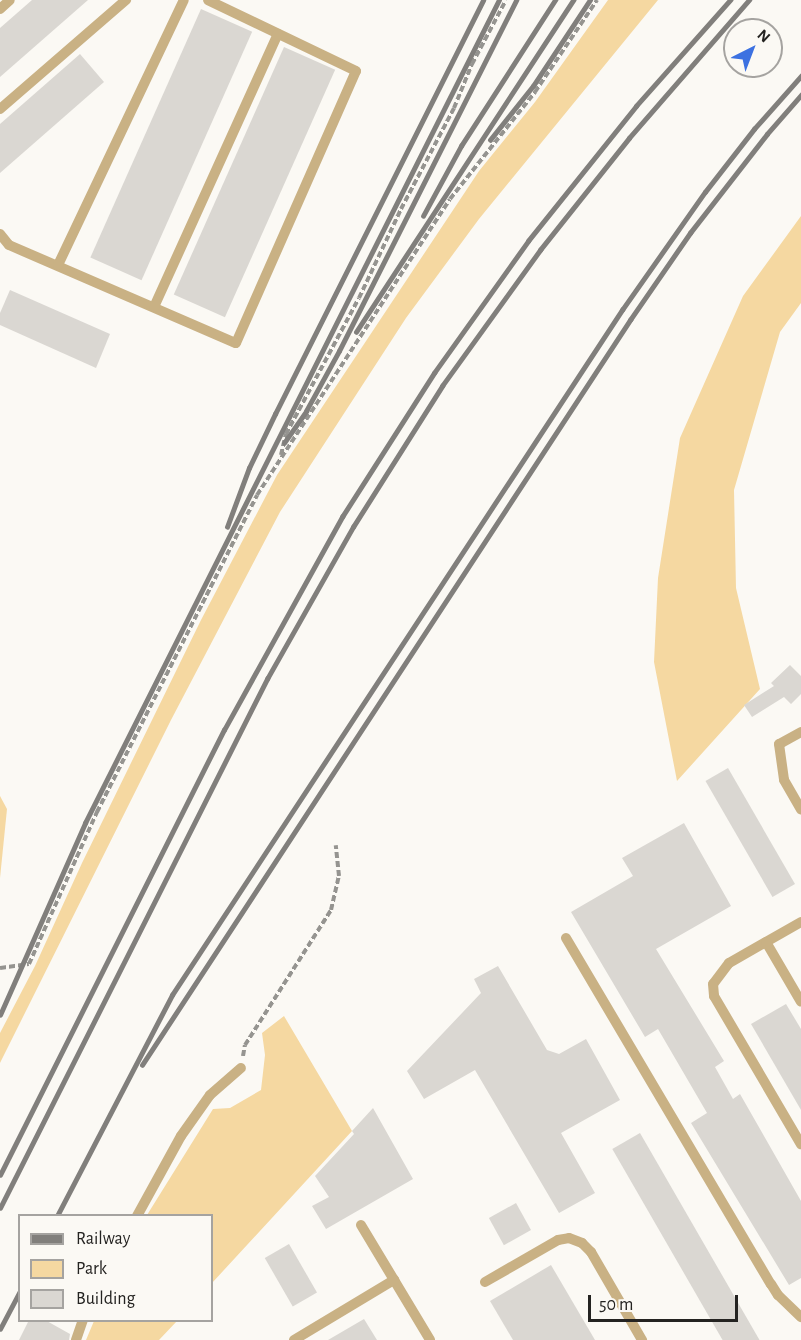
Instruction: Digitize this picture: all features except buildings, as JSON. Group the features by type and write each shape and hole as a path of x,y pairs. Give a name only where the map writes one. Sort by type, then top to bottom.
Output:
{"lane":[{"path":"0,9 10,0"},
{"path":"0,109 126,0"},
{"path":"58,265 184,0"},
{"path":"0,234 9,244 236,343 356,70 208,0"},
{"path":"154,307 278,33"},
{"path":"801,732 779,744 784,780 801,809"},
{"path":"801,922 729,963 713,984 714,996 801,1144"},
{"path":"567,938 771,1284 778,1295 801,1317"},
{"path":"766,942 801,1002"},
{"path":"138,1214 181,1136 204,1103 241,1068"},
{"path":"361,1225 430,1340"},
{"path":"486,1282 558,1240 576,1241 591,1252 642,1340"},
{"path":"294,1340 394,1280"},
{"path":"76,1340 82,1322"}],"path":[{"path":"281,459 286,434 359,298 401,209 454,108 472,64 506,0"},
{"path":"0,968 29,964 97,812 257,495 450,199 535,92 597,0"},
{"path":"241,1068 245,1045 331,910 339,876 336,845"}],"green space":[{"path":"608,0 658,0 479,219 406,318 280,512 171,720 0,1063 0,1033 35,966 82,863 201,620 277,475 479,171 535,102"},
{"path":"801,216 801,303 780,332 734,490 736,588 760,689 677,781 654,662 658,578 680,438 743,296"},
{"path":"0,796 7,809 0,878"},
{"path":"284,1016 352,1131 213,1282 213,1214 148,1214 213,1109 230,1108 261,1090 265,1055 262,1033"},
{"path":"93,1322 176,1322 159,1340 86,1340"}],"railway":[{"path":"227,527 249,468 275,414 483,0"},
{"path":"0,1015 85,823 499,0"},
{"path":"284,443 306,411 339,351 516,0"},
{"path":"423,216 461,146 555,0"},
{"path":"356,332 573,0"},
{"path":"490,140 533,86 590,0"},
{"path":"0,1175 224,730 342,517 434,373 528,241 636,106 730,0"},
{"path":"0,1208 267,679 353,527 442,386 540,250 629,138 749,0"},
{"path":"58,1214 172,995 622,310 705,192 754,129 801,76"},
{"path":"142,1065 630,320 690,233 767,134 801,95"},
{"path":"0,1329 18,1295"}]}
